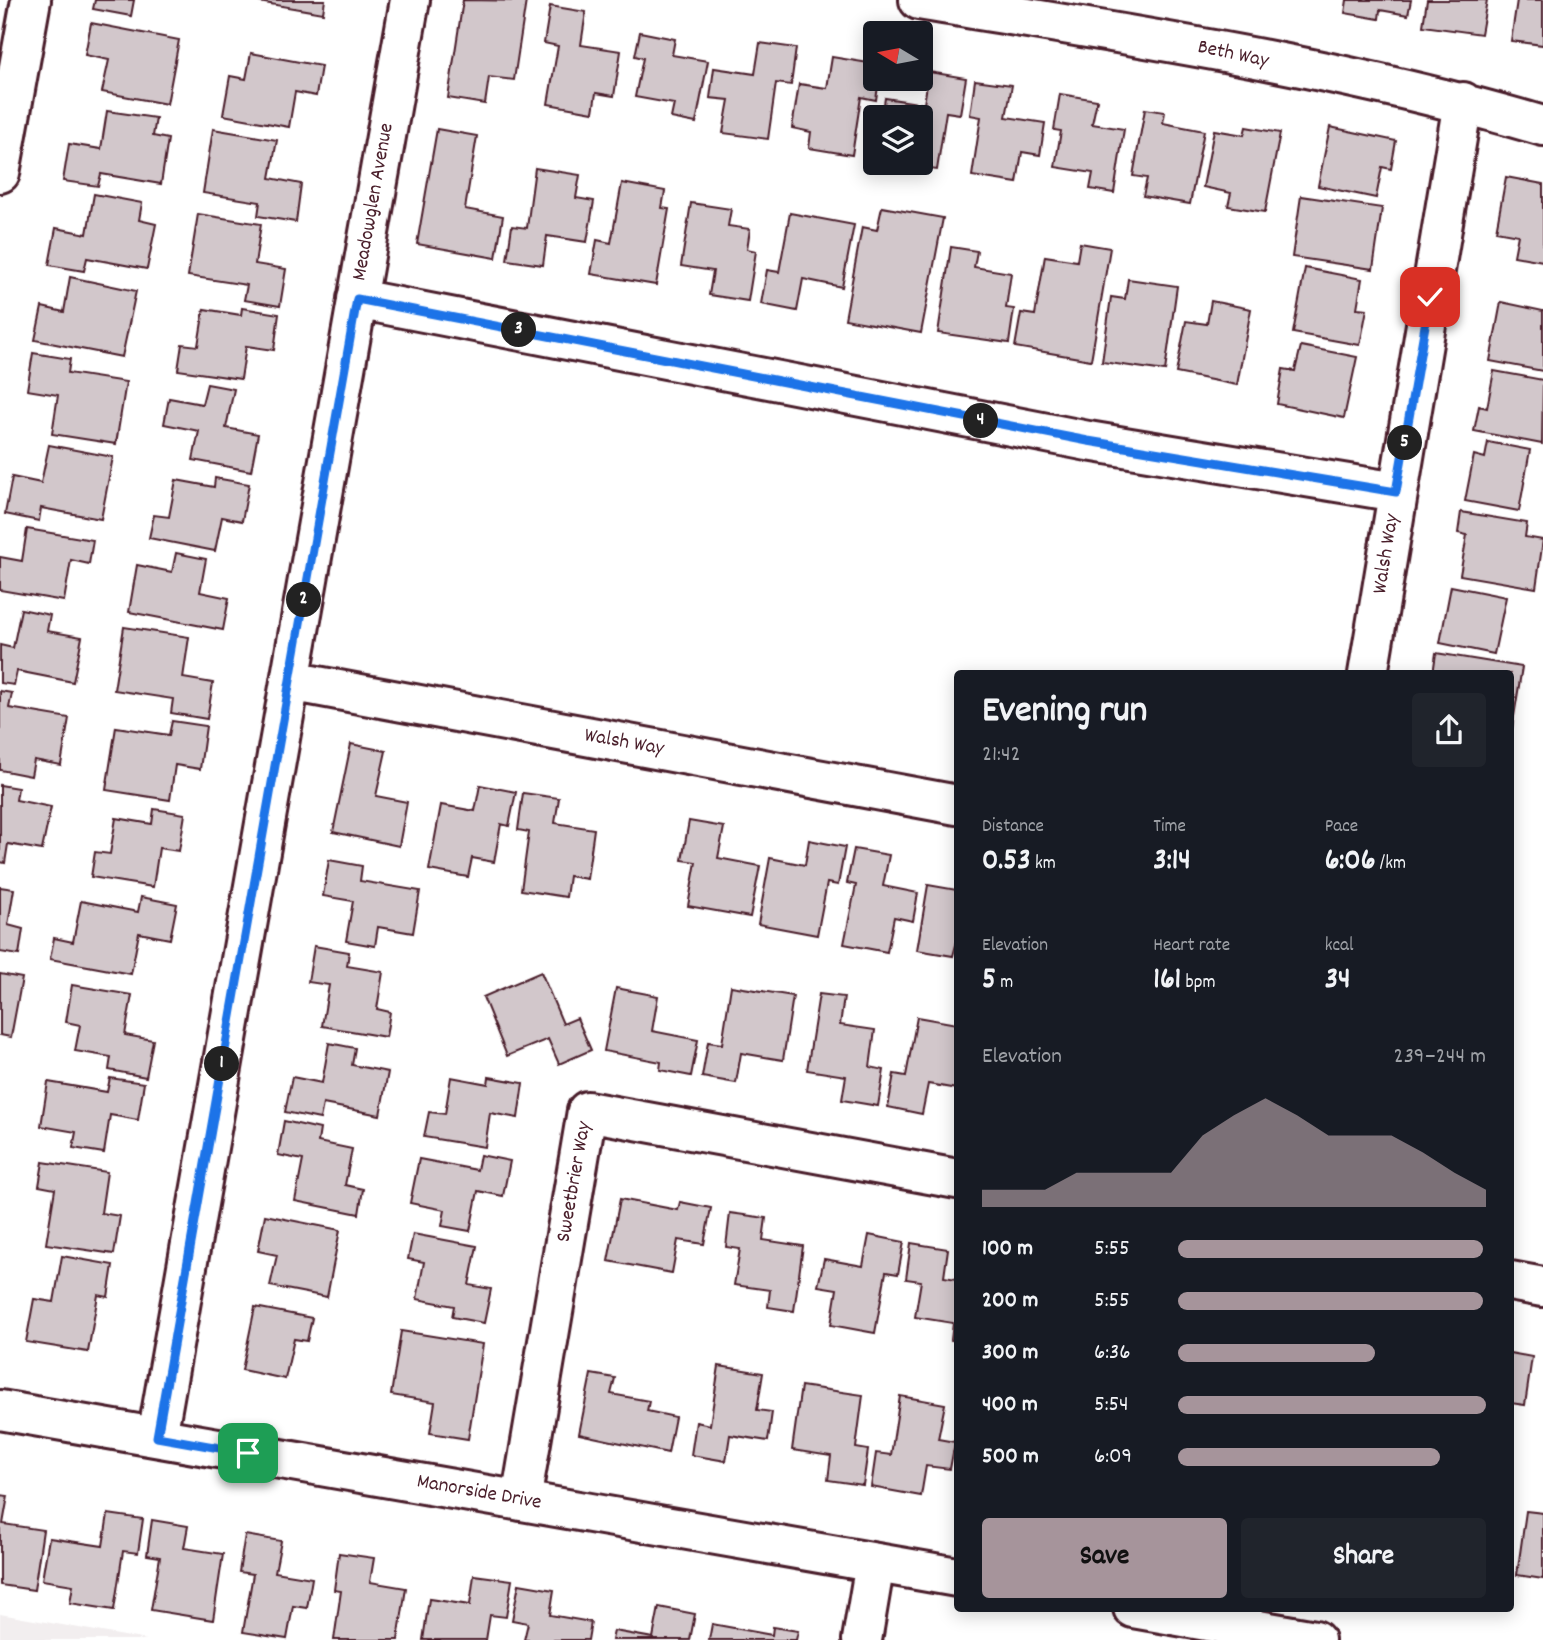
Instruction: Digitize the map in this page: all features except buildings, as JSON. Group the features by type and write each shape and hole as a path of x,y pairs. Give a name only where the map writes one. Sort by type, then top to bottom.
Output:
{"street":[{"path":"0,173 31,0"},
{"name":"Meadowglen Avenue","path":"157,1437 410,0"},
{"name":"Beth Way","path":"919,0 1160,40 1463,102 1543,126"},
{"name":"Walsh Way","path":"1369,670 1396,492 1463,102"},
{"path":"357,299 1088,441 1396,492"},
{"name":"Walsh Way","path":"290,681 954,804"},
{"name":"Sweetbrier Way","path":"521,1501 587,1111 954,1179"},
{"path":"1514,1282 1543,1287"},
{"name":"Manorside Drive","path":"0,1410 954,1576"},
{"path":"862,1640 875,1563"},
{"path":"1156,1612 1315,1640"}],"shaded area":[{"path":"0,1614 147,1640 0,1640"}],"route":[{"path":"248,1453 157,1437 357,299 1088,441 1396,492 1430,297"}]}
